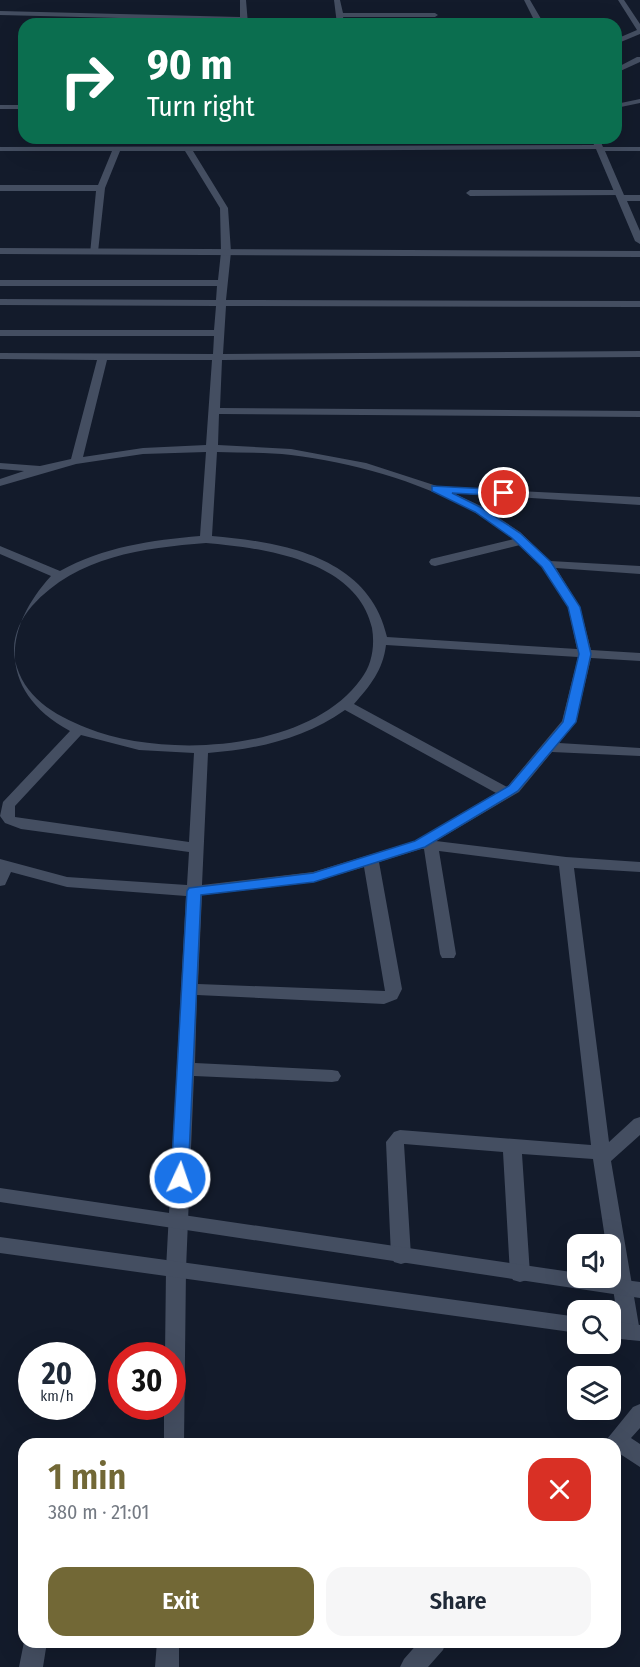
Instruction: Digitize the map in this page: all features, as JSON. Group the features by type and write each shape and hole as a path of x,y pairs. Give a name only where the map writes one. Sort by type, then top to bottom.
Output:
{"street":[{"path":"243,0 244,18"},
{"path":"337,0 340,18"},
{"path":"527,0 537,18"},
{"path":"621,0 640,30 622,39"},
{"path":"339,15 434,11 436,18"},
{"path":"0,13 152,18"},
{"path":"622,68 640,59"},
{"path":"622,105 640,101"},
{"path":"0,107 18,107"},
{"path":"246,144 246,149"},
{"path":"356,144 356,148"},
{"path":"474,144 475,148"},
{"path":"598,145 640,241"},
{"path":"0,149 475,148 598,145 640,149"},
{"path":"93,252 101,188 117,149"},
{"path":"188,149 224,208 226,252 222,283 206,539"},
{"path":"0,188 101,188"},
{"path":"470,193 620,195 640,198"},
{"path":"0,251 640,254"},
{"path":"0,283 222,283"},
{"path":"0,302 640,304"},
{"path":"0,333 219,333"},
{"path":"0,356 640,354"},
{"path":"76,461 103,356"},
{"path":"214,411 640,414"},
{"path":"0,483 76,461 143,451 212,448 291,452 366,466 435,489 479,510 522,541 547,564 574,607 585,654 569,722 514,789 425,845 314,877 194,891 67,882 3,865 0,881"},
{"path":"0,466 43,469"},
{"path":"435,489 640,501"},
{"path":"206,539 260,544 309,558 348,580 374,608 382,641 374,672 343,704 309,725 258,742 201,750 141,748 88,735 78,730 45,713 17,685 6,654 6,623 33,595 60,575 108,553 155,543 206,539"},
{"path":"435,562 522,541"},
{"path":"0,550 60,575"},
{"path":"547,564 640,570"},
{"path":"382,641 640,657"},
{"path":"343,704 507,792"},
{"path":"78,730 8,805 6,814 10,819 21,824 196,848"},
{"path":"549,747 640,752"},
{"path":"174,1438 177,1222 201,750"},
{"path":"425,845 567,862 640,867"},
{"path":"425,845 448,954"},
{"path":"189,989 384,998 391,995 394,989 370,860"},
{"path":"567,862 602,1156 631,1289 627,1331"},
{"path":"185,1069 332,1076"},
{"path":"401,1256 397,1139 403,1137 512,1146 602,1156 640,1124"},
{"path":"512,1146 520,1274"},
{"path":"0,1195 631,1289"},
{"path":"0,1245 567,1322"},
{"path":"618,1438 640,1413"},
{"path":"621,1446 640,1457"},
{"path":"31,1667 35,1648"},
{"path":"167,1667 168,1648"},
{"path":"412,1667 429,1648"}],"route":[{"path":"180,1178 194,891 314,877 420,844 514,789 569,722 585,654 574,607 547,564 516,535 479,510 435,489 504,493"}]}
